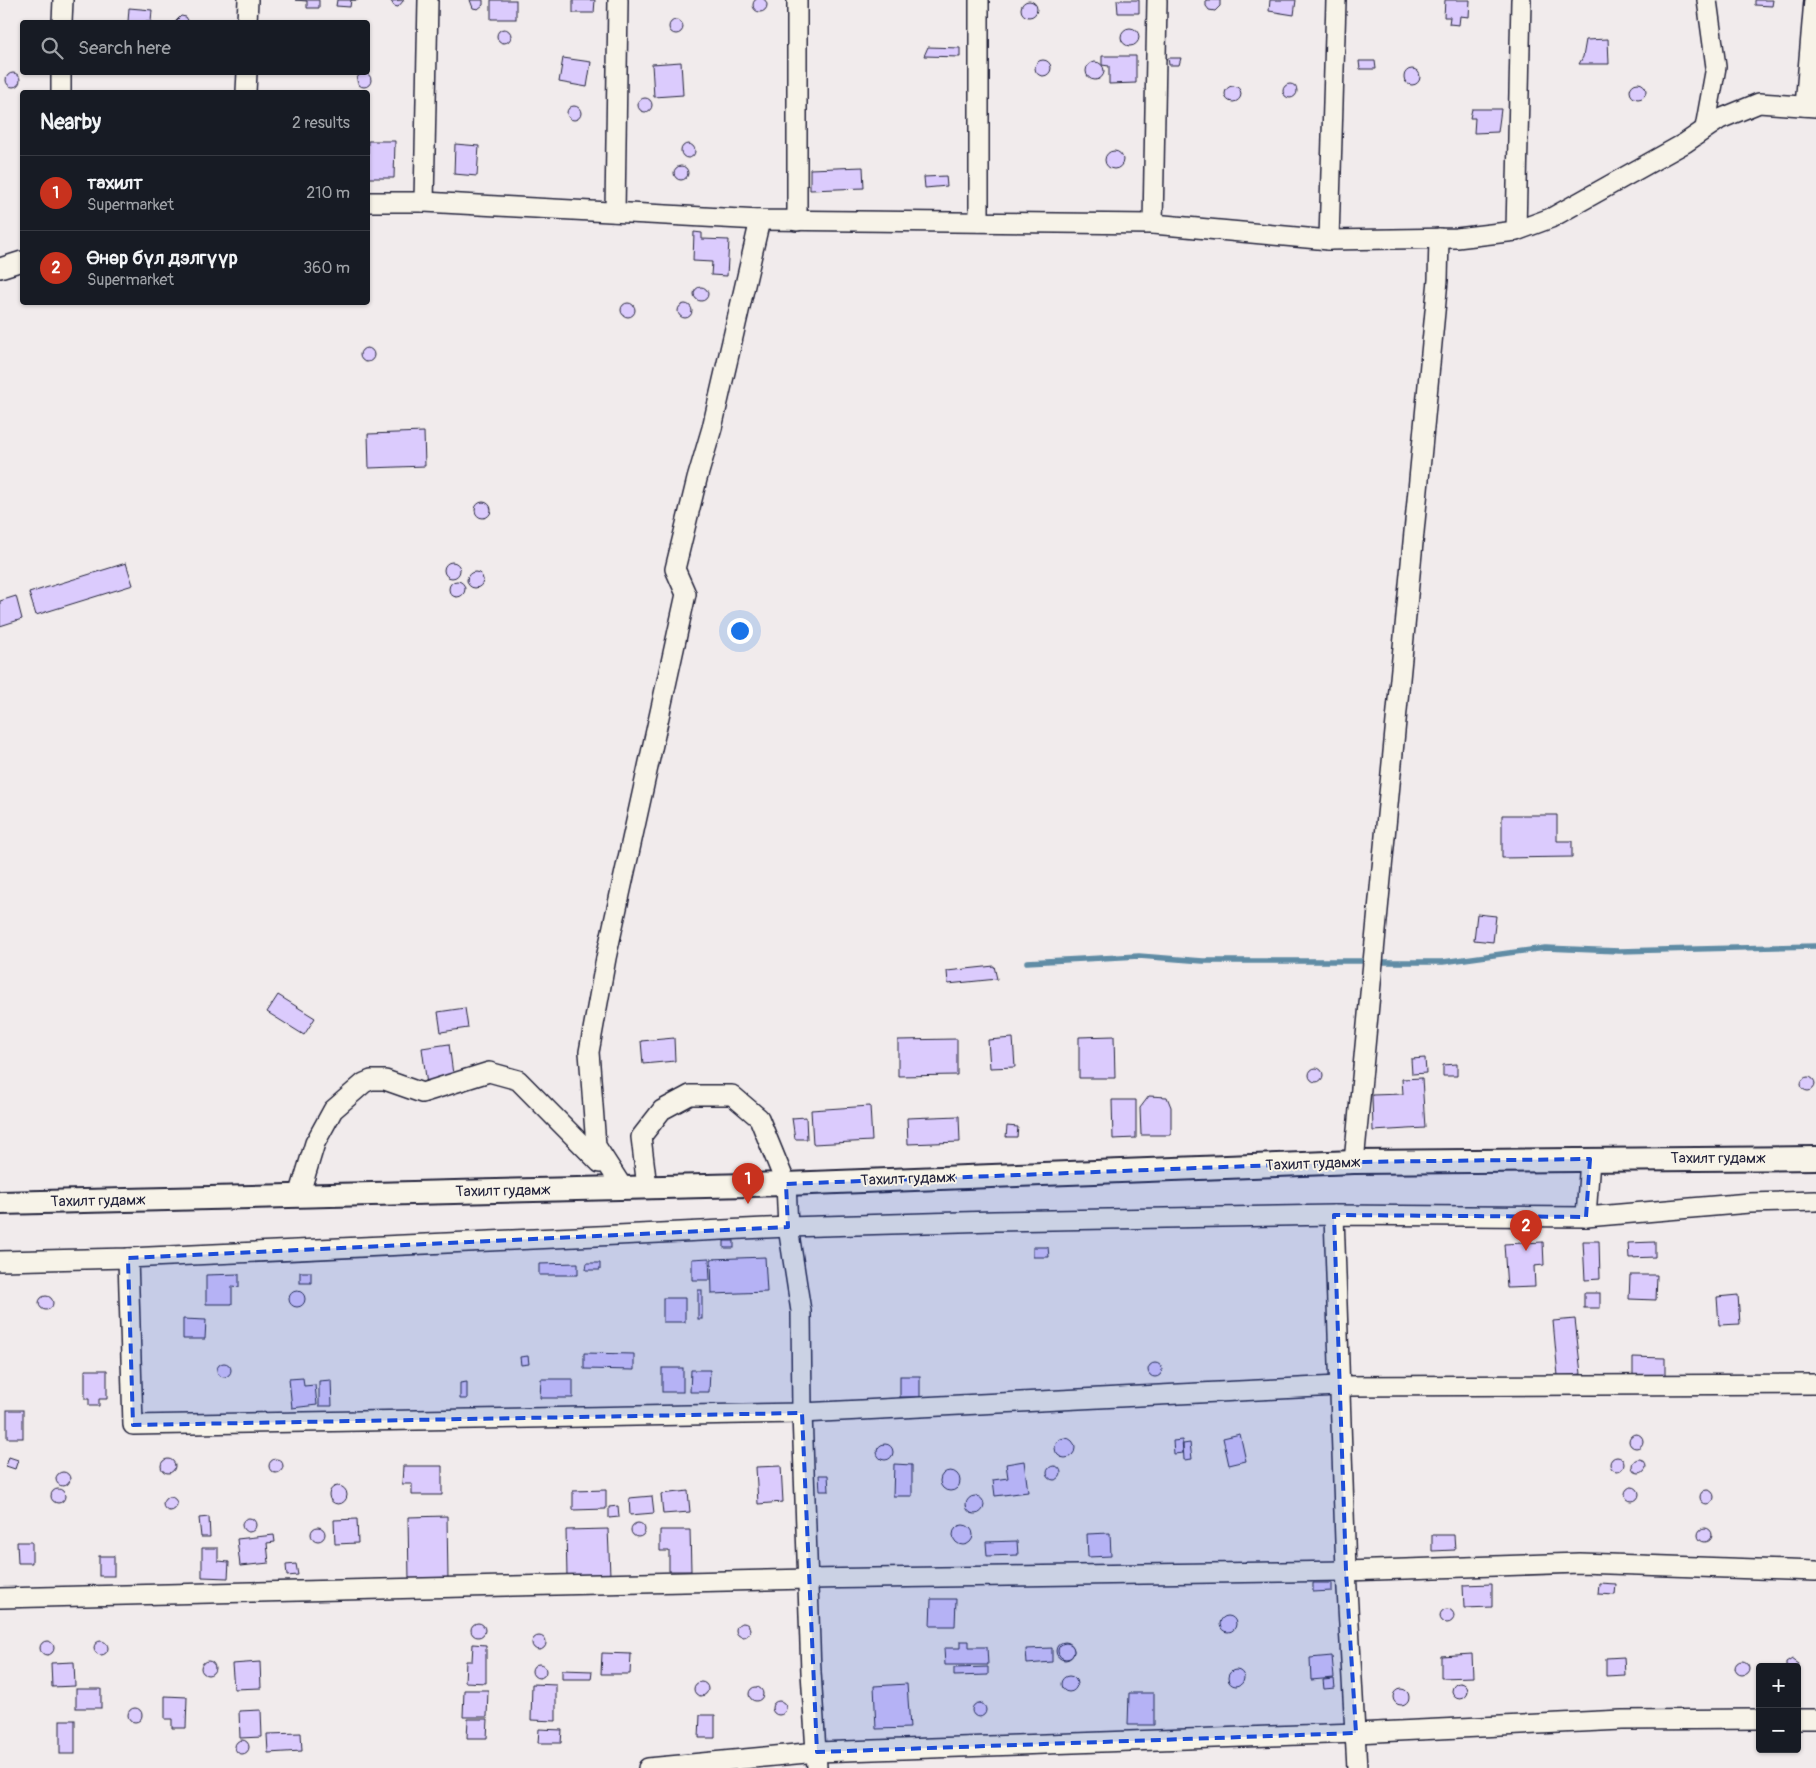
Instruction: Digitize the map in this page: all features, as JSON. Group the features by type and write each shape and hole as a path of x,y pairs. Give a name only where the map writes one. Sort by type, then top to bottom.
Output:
{"main road":[{"name":"Тахилт гудамж","path":"0,1203 786,1184 1354,1162 1816,1158"}],"street":[{"path":"62,20 63,0"},
{"path":"247,20 248,0"},
{"path":"424,202 428,0"},
{"path":"615,212 618,0"},
{"path":"797,0 797,221"},
{"path":"979,0 979,222"},
{"path":"1154,224 1157,0"},
{"path":"1329,240 1336,0"},
{"path":"1516,231 1521,0"},
{"path":"1705,128 1716,67 1707,0"},
{"path":"370,202 424,202 760,220 1154,224 1329,240 1439,238 1516,231 1551,218 1685,142 1720,118 1759,103 1810,106 1814,0"},
{"path":"61,75 61,90"},
{"path":"246,75 246,90"},
{"path":"623,1188 596,1146 589,1052 606,958 686,594 675,568 697,478 712,428 760,220"},
{"path":"1354,1162 1438,280 1439,238"},
{"path":"0,268 20,262"},
{"path":"299,1196 316,1143 333,1110 364,1083 371,1080 385,1080 422,1093 489,1072 518,1080 532,1091 623,1188"},
{"path":"647,1187 641,1137 662,1110 690,1094 732,1095 759,1118 786,1184 788,1227 801,1310 802,1413 811,1672 817,1760"},
{"path":"1586,1217 1590,1159"},
{"path":"0,1261 128,1258 788,1227 1334,1215 1586,1217 1749,1202 1816,1202"},
{"path":"1334,1215 1338,1386 1357,1768"},
{"path":"128,1258 133,1425 802,1413 1338,1386 1816,1384"},
{"path":"0,1598 808,1579 1346,1571 1580,1563 1816,1571"},
{"path":"648,1768 1622,1720 1756,1719"},
{"path":"1801,1719 1816,1719"}],"highlighted area":[{"path":"1590,1159 1586,1217 1334,1215 1346,1571 1356,1733 817,1752 802,1413 133,1425 128,1258 788,1227 786,1184 1354,1162"}],"building":[{"path":"763,-1 766,2 765,10 760,12 755,10 753,5 755,0"},
{"path":"295,0 319,0 319,8 307,8 307,1"},
{"path":"337,0 351,0 350,7 336,6"},
{"path":"404,0 398,7 394,6 391,1"},
{"path":"470,0 483,0 483,5 478,9 473,8"},
{"path":"491,0 516,0 516,19 491,19"},
{"path":"573,0 595,0 594,13 573,13"},
{"path":"1117,0 1139,0 1139,13 1118,13"},
{"path":"1206,0 1220,0 1220,6 1215,11 1209,10 1206,6"},
{"path":"1270,0 1296,0 1294,15 1269,11"},
{"path":"1445,0 1470,0 1469,17 1460,16 1459,25 1449,24 1450,17 1444,17"},
{"path":"1755,0 1773,0 1772,6 1755,5"},
{"path":"1026,1 1032,1 1037,6 1035,15 1026,17 1021,12 1021,6"},
{"path":"129,8 152,10 151,20 128,20"},
{"path":"181,16 186,17 188,20 177,20"},
{"path":"676,20 681,22 683,27 681,32 676,34 671,32 669,27 671,22"},
{"path":"1130,28 1136,31 1139,37 1136,43 1130,46 1124,43 1121,37 1124,31"},
{"path":"504,29 509,31 511,36 509,41 504,43 499,41 497,36 499,31"},
{"path":"1608,39 1609,64 1579,64 1583,57 1586,40"},
{"path":"928,47 960,48 960,57 924,56"},
{"path":"1102,56 1136,56 1136,83 1109,84 1109,66 1102,65"},
{"path":"563,58 591,62 587,87 559,82"},
{"path":"1168,58 1181,58 1179,65 1169,65"},
{"path":"1043,60 1051,68 1043,76 1035,68"},
{"path":"1359,61 1375,61 1376,69 1360,69"},
{"path":"681,62 683,95 654,97 652,64"},
{"path":"1095,62 1101,65 1104,71 1101,77 1095,80 1089,77 1086,71 1089,65"},
{"path":"1412,69 1420,77 1412,85 1404,77"},
{"path":"13,73 18,75 20,80 18,85 13,87 8,85 6,80 8,75"},
{"path":"359,75 369,75 369,85 364,87 359,85 357,80"},
{"path":"1638,83 1644,85 1646,91 1644,97 1638,99 1632,97 1630,91 1632,85"},
{"path":"1287,84 1293,84 1297,91 1293,98 1287,98 1283,94 1283,88"},
{"path":"1230,86 1236,86 1241,91 1239,100 1230,102 1225,97 1225,91"},
{"path":"645,98 650,100 652,105 650,110 645,112 640,110 638,105 640,100"},
{"path":"574,106 579,108 581,113 579,118 574,120 569,118 567,113 569,108"},
{"path":"1472,109 1501,109 1498,132 1474,133 1475,118 1470,118"},
{"path":"370,141 395,141 394,178 370,178"},
{"path":"455,144 479,146 477,176 454,174"},
{"path":"688,144 693,146 695,151 693,156 688,158 683,156 681,151 683,146"},
{"path":"1110,151 1118,151 1123,156 1121,167 1110,169 1105,164 1105,156"},
{"path":"681,166 686,168 688,173 686,178 681,180 676,178 674,173 676,168"},
{"path":"863,167 864,188 810,190 810,169"},
{"path":"946,176 947,186 925,188 924,177"},
{"path":"694,232 702,233 702,239 729,240 727,276 711,275 712,262 693,261"},
{"path":"701,287 706,289 708,294 706,299 701,301 696,299 694,294 696,289"},
{"path":"628,303 633,305 635,310 633,315 628,317 623,315 621,310 623,305"},
{"path":"685,304 690,306 692,311 690,316 685,318 680,316 678,311 680,306"},
{"path":"367,348 372,350 374,355 372,360 367,362 362,360 360,355 362,350"},
{"path":"424,432 425,466 369,468 368,434"},
{"path":"480,502 486,502 491,507 489,516 480,518 475,513 475,507"},
{"path":"449,562 455,562 460,567 458,576 449,578 444,573 444,567"},
{"path":"126,563 133,585 36,615 29,593"},
{"path":"472,572 478,572 483,577 481,586 472,588 467,583 467,577"},
{"path":"454,581 460,581 465,586 463,595 454,597 449,592 449,586"},
{"path":"16,596 22,619 0,626 0,601"},
{"path":"1502,815 1557,815 1557,841 1572,841 1572,857 1502,858"},
{"path":"1477,914 1496,916 1493,942 1474,940"},
{"path":"994,966 997,979 948,984 947,971"},
{"path":"278,995 315,1018 304,1035 267,1012"},
{"path":"465,1008 468,1028 441,1032 438,1012"},
{"path":"1114,1036 1115,1078 1079,1078 1079,1037"},
{"path":"674,1038 675,1061 643,1064 641,1041"},
{"path":"1013,1038 1015,1067 990,1068 988,1040"},
{"path":"957,1039 957,1075 898,1076 898,1040"},
{"path":"449,1044 454,1082 427,1085 422,1048"},
{"path":"1425,1058 1426,1073 1412,1074 1411,1059"},
{"path":"1457,1064 1457,1076 1443,1076 1443,1065"},
{"path":"1316,1068 1321,1070 1323,1075 1321,1080 1316,1082 1311,1080 1309,1075 1311,1070"},
{"path":"1808,1077 1813,1079 1815,1084 1813,1089 1808,1091 1803,1089 1801,1084 1803,1079"},
{"path":"1422,1078 1425,1128 1373,1131 1372,1095 1403,1094 1402,1079"},
{"path":"1149,1096 1167,1097 1171,1107 1171,1135 1141,1135 1140,1108"},
{"path":"1112,1100 1136,1100 1136,1138 1113,1139"},
{"path":"870,1106 872,1141 813,1144 811,1110"},
{"path":"959,1116 960,1142 908,1144 907,1118"},
{"path":"806,1117 807,1139 795,1139 792,1118"},
{"path":"1007,1126 1018,1127 1017,1137 1006,1137"},
{"path":"724,1241 734,1241 734,1248 724,1248"},
{"path":"1583,1241 1599,1241 1600,1279 1585,1280"},
{"path":"1543,1242 1544,1265 1534,1266 1535,1287 1507,1288 1504,1244"},
{"path":"1655,1242 1655,1257 1629,1258 1628,1243"},
{"path":"1033,1247 1048,1247 1049,1257 1033,1257"},
{"path":"765,1257 767,1292 712,1294 711,1259"},
{"path":"709,1258 710,1280 692,1280 692,1259"},
{"path":"578,1263 578,1275 539,1275 539,1264"},
{"path":"587,1263 600,1263 600,1270 586,1270"},
{"path":"300,1272 311,1272 311,1283 300,1283"},
{"path":"239,1274 239,1287 232,1286 232,1304 206,1304 206,1275"},
{"path":"1630,1275 1657,1275 1656,1300 1629,1299"},
{"path":"698,1290 702,1290 702,1319 698,1319"},
{"path":"297,1291 305,1299 297,1307 289,1299"},
{"path":"1584,1293 1600,1293 1600,1308 1584,1308"},
{"path":"1738,1295 1740,1324 1719,1325 1717,1297"},
{"path":"43,1296 49,1296 53,1303 49,1310 43,1310 39,1306 39,1300"},
{"path":"663,1298 685,1298 685,1322 663,1322"},
{"path":"183,1319 206,1320 205,1339 183,1339"},
{"path":"1575,1319 1581,1374 1558,1376 1553,1321"},
{"path":"584,1353 634,1354 634,1370 584,1369"},
{"path":"528,1356 529,1364 521,1365 520,1357"},
{"path":"1633,1357 1665,1358 1665,1375 1633,1375"},
{"path":"221,1363 227,1363 231,1370 227,1377 221,1377 217,1373 217,1367"},
{"path":"1155,1363 1160,1365 1162,1370 1160,1375 1155,1377 1150,1375 1148,1370 1150,1365"},
{"path":"662,1368 683,1368 683,1392 662,1392"},
{"path":"85,1370 107,1370 107,1399 99,1399 99,1406 89,1406 89,1399 85,1399"},
{"path":"691,1370 710,1370 709,1392 690,1392"},
{"path":"900,1376 920,1376 920,1397 900,1397"},
{"path":"303,1378 304,1386 315,1385 317,1405 292,1408 289,1379"},
{"path":"541,1379 573,1379 573,1398 540,1398"},
{"path":"331,1380 332,1406 319,1406 319,1381"},
{"path":"467,1382 467,1399 460,1399 460,1383"},
{"path":"7,1410 23,1410 23,1438 7,1438"},
{"path":"1240,1434 1246,1461 1229,1465 1223,1438"},
{"path":"1636,1434 1641,1436 1643,1441 1641,1446 1636,1448 1631,1446 1629,1441 1631,1436"},
{"path":"1065,1438 1072,1441 1075,1448 1072,1455 1065,1458 1058,1455 1055,1448 1058,1441"},
{"path":"1182,1440 1183,1453 1174,1454 1173,1441"},
{"path":"1190,1443 1192,1459 1184,1460 1183,1444"},
{"path":"882,1444 888,1444 893,1449 891,1458 882,1460 877,1455 877,1449"},
{"path":"9,1457 18,1460 15,1469 6,1466"},
{"path":"1617,1457 1622,1459 1624,1464 1622,1469 1617,1471 1612,1469 1610,1464 1612,1459"},
{"path":"165,1459 171,1459 175,1466 171,1473 165,1473 161,1469 161,1463"},
{"path":"273,1459 279,1459 283,1466 279,1473 273,1473 269,1469 269,1463"},
{"path":"1639,1459 1644,1461 1646,1466 1644,1471 1639,1473 1634,1471 1632,1466 1634,1461"},
{"path":"1024,1461 1028,1492 995,1496 993,1480 1008,1478 1006,1464"},
{"path":"894,1464 912,1465 912,1496 893,1496"},
{"path":"403,1466 442,1466 442,1495 412,1495 412,1484 402,1484"},
{"path":"781,1466 783,1502 758,1504 756,1467"},
{"path":"1051,1466 1057,1466 1061,1473 1057,1480 1051,1480 1047,1476 1047,1470"},
{"path":"950,1471 957,1474 960,1481 957,1488 950,1491 943,1488 940,1481 943,1474"},
{"path":"60,1472 66,1472 70,1479 66,1486 60,1486 56,1482 56,1476"},
{"path":"819,1475 828,1475 829,1491 820,1491"},
{"path":"338,1486 344,1489 347,1495 344,1501 338,1504 332,1501 329,1495 332,1489"},
{"path":"1632,1487 1637,1489 1639,1494 1637,1499 1632,1501 1627,1499 1625,1494 1627,1489"},
{"path":"55,1489 61,1489 65,1496 61,1503 55,1503 51,1499 51,1493"},
{"path":"606,1490 606,1509 573,1510 573,1491"},
{"path":"1707,1490 1712,1492 1714,1497 1712,1502 1707,1504 1702,1502 1700,1497 1702,1492"},
{"path":"688,1491 690,1512 663,1514 661,1494"},
{"path":"652,1496 654,1513 630,1515 629,1498"},
{"path":"971,1496 979,1496 984,1501 982,1512 971,1514 966,1509 966,1501"},
{"path":"167,1497 173,1497 177,1504 173,1511 167,1511 163,1507 163,1501"},
{"path":"618,1506 619,1517 609,1518 609,1507"},
{"path":"447,1516 448,1581 409,1581 408,1517"},
{"path":"209,1517 210,1537 201,1537 199,1518"},
{"path":"246,1518 252,1518 256,1525 252,1532 246,1532 242,1528 242,1522"},
{"path":"357,1519 358,1543 335,1544 334,1520"},
{"path":"635,1523 641,1523 645,1530 641,1537 635,1537 631,1533 631,1527"},
{"path":"963,1525 970,1528 973,1535 970,1542 963,1545 956,1542 953,1535 956,1528"},
{"path":"315,1527 321,1527 325,1534 321,1541 315,1541 311,1537 311,1531"},
{"path":"1705,1528 1710,1530 1712,1535 1710,1540 1705,1542 1700,1540 1698,1535 1700,1530"},
{"path":"608,1529 610,1575 567,1576 566,1530"},
{"path":"660,1530 690,1530 691,1571 669,1571 669,1551 660,1551"},
{"path":"1110,1533 1111,1556 1088,1557 1087,1534"},
{"path":"274,1535 275,1542 267,1543 269,1563 240,1566 237,1539"},
{"path":"1432,1535 1454,1535 1455,1550 1432,1551"},
{"path":"1017,1541 1018,1555 987,1556 986,1542"},
{"path":"17,1542 32,1542 32,1563 18,1563"},
{"path":"202,1548 218,1548 218,1561 229,1562 228,1578 202,1577"},
{"path":"99,1556 114,1556 114,1576 99,1576"},
{"path":"296,1564 298,1575 287,1576 286,1565"},
{"path":"1313,1583 1332,1583 1332,1591 1313,1592"},
{"path":"1599,1583 1616,1584 1615,1595 1598,1594"},
{"path":"1492,1584 1492,1607 1464,1608 1463,1585"},
{"path":"931,1599 956,1599 955,1626 930,1626"},
{"path":"1447,1609 1452,1611 1454,1616 1452,1621 1447,1623 1442,1621 1440,1616 1442,1611"},
{"path":"1225,1616 1231,1616 1236,1621 1234,1630 1225,1632 1220,1627 1220,1621"},
{"path":"475,1623 481,1623 485,1630 481,1637 475,1637 471,1633 471,1627"},
{"path":"740,1623 746,1623 750,1630 746,1637 740,1637 736,1633 736,1627"},
{"path":"536,1636 542,1636 546,1643 542,1650 536,1650 532,1646 532,1640"},
{"path":"44,1641 50,1641 54,1648 50,1655 44,1655 40,1651 40,1645"},
{"path":"98,1641 104,1641 108,1648 104,1655 98,1655 94,1651 94,1645"},
{"path":"961,1641 969,1641 969,1647 987,1647 988,1665 945,1665 944,1648 961,1648"},
{"path":"1061,1642 1069,1642 1074,1647 1072,1658 1061,1660 1056,1655 1056,1647"},
{"path":"1063,1643 1069,1643 1074,1648 1072,1657 1063,1659 1058,1654 1058,1648"},
{"path":"473,1644 486,1645 486,1683 465,1682 466,1661 472,1661"},
{"path":"1052,1648 1052,1662 1027,1664 1026,1649"},
{"path":"602,1653 631,1654 630,1674 601,1674"},
{"path":"1472,1654 1473,1677 1441,1678 1441,1656"},
{"path":"1332,1656 1334,1678 1311,1680 1310,1658"},
{"path":"1624,1657 1625,1675 1606,1676 1606,1658"},
{"path":"1792,1659 1798,1663 1786,1663"},
{"path":"205,1661 211,1661 215,1668 211,1675 205,1675 201,1671 201,1665"},
{"path":"1742,1661 1747,1663 1749,1668 1747,1673 1742,1675 1737,1673 1735,1668 1737,1663"},
{"path":"74,1662 75,1686 52,1687 51,1663"},
{"path":"260,1662 261,1688 234,1689 232,1664"},
{"path":"536,1664 542,1664 546,1671 542,1678 536,1678 532,1674 532,1668"},
{"path":"988,1667 988,1675 954,1676 954,1668"},
{"path":"562,1670 592,1671 591,1679 562,1679"},
{"path":"1233,1670 1239,1670 1244,1675 1242,1684 1233,1686 1228,1681 1228,1675"},
{"path":"1066,1676 1072,1676 1077,1681 1075,1690 1066,1692 1061,1687 1061,1681"},
{"path":"1334,1679 1335,1688 1324,1689 1323,1680"},
{"path":"698,1682 704,1682 708,1689 704,1696 698,1696 694,1692 694,1686"},
{"path":"1457,1683 1463,1683 1468,1688 1466,1697 1457,1699 1452,1694 1452,1688"},
{"path":"532,1684 556,1685 556,1721 531,1720"},
{"path":"907,1684 910,1728 876,1729 874,1686"},
{"path":"753,1687 759,1687 763,1694 759,1701 753,1701 749,1697 749,1691"},
{"path":"76,1689 101,1689 101,1708 76,1708"},
{"path":"1398,1689 1404,1689 1409,1694 1407,1703 1398,1705 1393,1700 1393,1694"},
{"path":"464,1690 488,1690 487,1717 463,1717"},
{"path":"1129,1693 1154,1693 1154,1725 1128,1725"},
{"path":"165,1696 187,1697 186,1728 172,1728 172,1719 165,1719"},
{"path":"776,1701 782,1701 786,1708 782,1715 776,1715 772,1711 772,1705"},
{"path":"976,1703 982,1703 986,1710 982,1717 976,1717 972,1713 972,1707"},
{"path":"132,1708 138,1708 142,1715 138,1722 132,1722 128,1718 128,1712"},
{"path":"261,1710 262,1737 240,1738 239,1711"},
{"path":"700,1715 715,1715 715,1738 699,1738"},
{"path":"468,1719 488,1719 487,1738 467,1738"},
{"path":"60,1720 75,1720 75,1754 60,1754"},
{"path":"539,1729 562,1730 561,1743 538,1743"},
{"path":"301,1733 302,1751 268,1753 267,1734"},
{"path":"239,1740 245,1740 249,1747 245,1754 239,1754 235,1750 235,1744"}],"waterway":[{"path":"1380,962 1443,962 1545,948 1619,951 1816,946"},
{"path":"1027,962 1139,956 1203,961 1364,961"}],"place":[{"name":"тахилт","path":"748,1204"},
{"name":"Өнөр бүл дэлгүүр","path":"1526,1251"}]}
